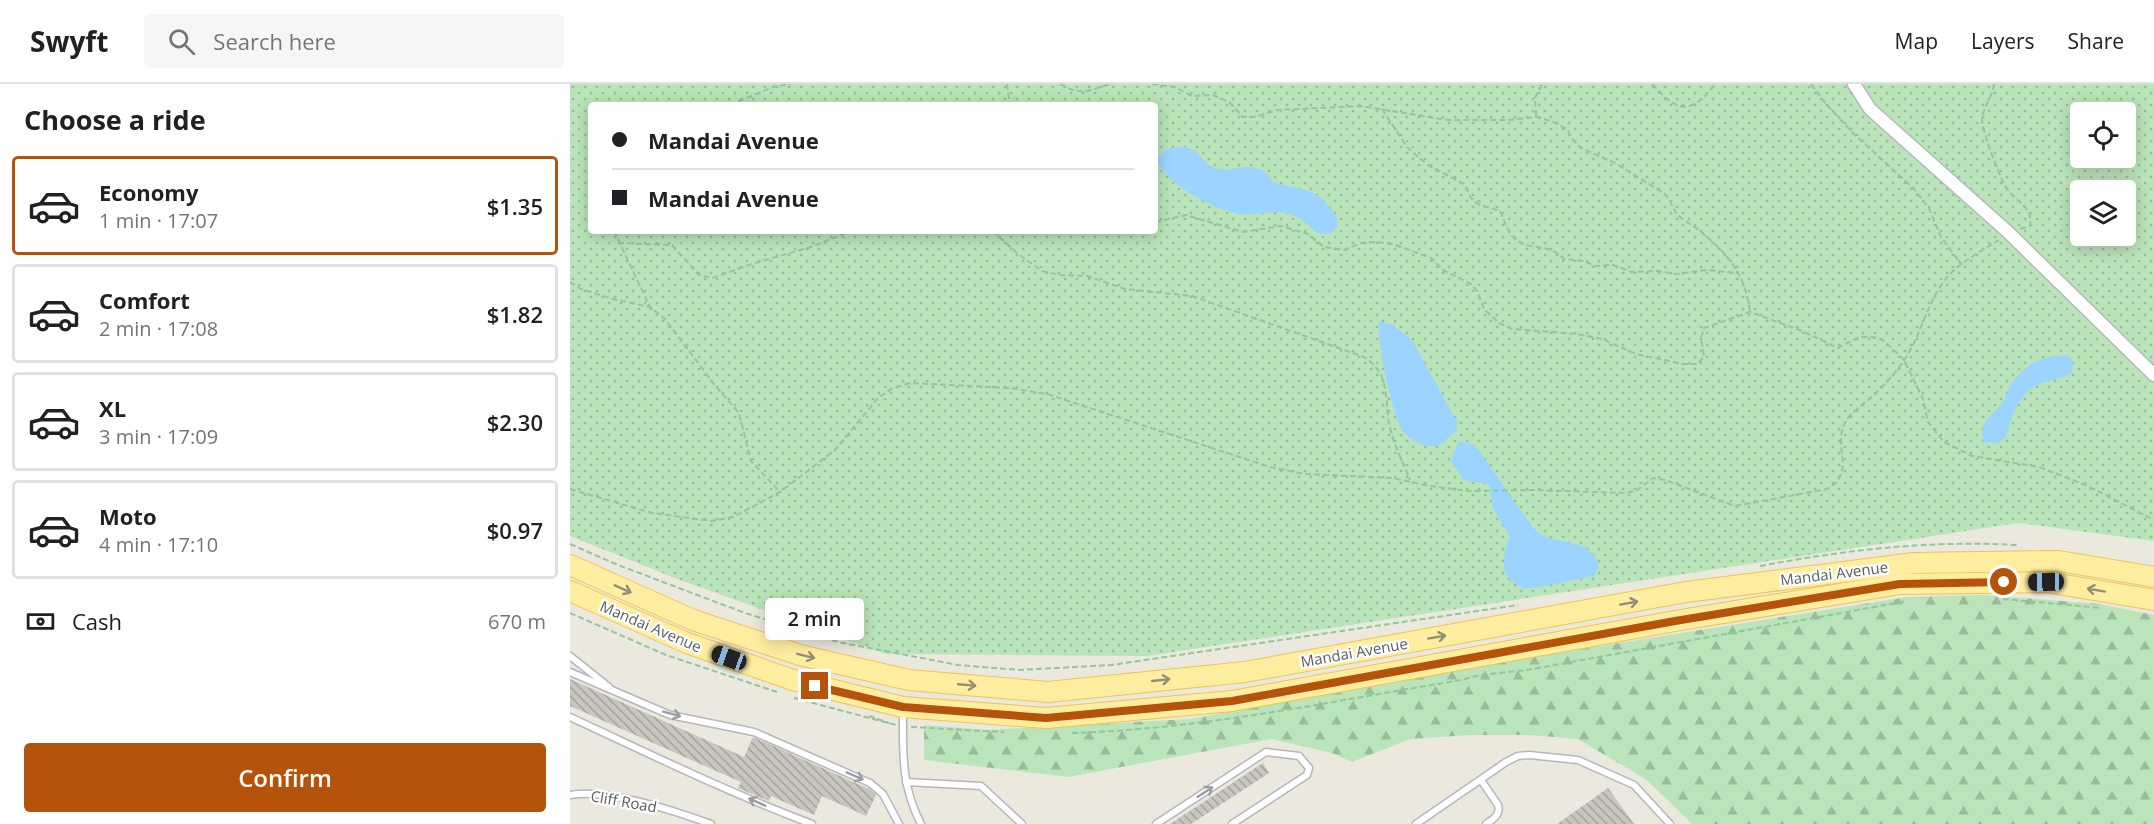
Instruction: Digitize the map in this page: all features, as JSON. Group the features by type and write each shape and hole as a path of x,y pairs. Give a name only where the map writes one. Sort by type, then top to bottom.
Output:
{"main road":[{"name":"Mandai Avenue","path":"570,565 693,620 800,655 909,681 1048,692 1245,672 1686,592 1914,563 2059,561 2154,577"},
{"name":"Mandai Avenue","path":"570,591 687,643 793,681 903,707 1046,718 1232,701 1675,621 1900,584 2046,582 2154,600"}],"street":[{"path":"1854,84 1870,109 2010,233 2154,375"}],"lane":[{"path":"570,656 617,693"},
{"path":"570,672 670,715 754,732 870,783 883,794 899,824"},
{"path":"903,707 904,773 911,804 921,824"},
{"path":"570,717 714,783 812,824"},
{"path":"1156,824 1266,753 1299,756 1309,768 1307,775 1232,824"},
{"path":"1416,824 1506,762 1518,756 1529,755 1578,760 1634,785 1670,824"},
{"path":"1481,780 1500,810 1497,817 1486,824"},
{"path":"906,782 981,786 1022,824"},
{"name":"Cliff Road","path":"570,795 601,795 642,802 711,824"}],"path":[{"path":"737,102 773,87 790,84"},
{"path":"1006,84 1009,102"},
{"path":"1060,84 1073,91 1084,92 1110,84"},
{"path":"1152,84 1175,87 1192,96 1213,95 1229,102 1243,117 1254,117 1277,110 1361,106 1448,120 1509,120 1536,117 1551,121 1567,129 1581,148 1615,163 1665,194 1678,214 1722,248 1738,273 1748,297 1750,312"},
{"path":"1536,117 1535,98 1542,84"},
{"path":"1652,84 1664,98 1679,106 1690,107 1702,99 1715,84"},
{"path":"1811,84 1840,119 1919,195 1929,208 1941,237 1961,264"},
{"path":"570,489 651,513 712,521 733,517 780,492 835,450 878,398 891,388 910,383 1010,388 1047,394 1270,467 1304,474 1410,480 1430,486 1468,491 1533,490 1623,493 1636,491 1653,478 1665,480 1735,506 1827,489 1836,484 1843,472 1842,429 1846,420 1877,392 1904,360 1935,297 1949,275 1961,264 2010,233 2030,226 2031,219 2027,208 2006,188 1984,133 1982,119 1994,84"},
{"path":"1382,109 1407,147 1428,165 1464,184 1471,198 1478,204 1500,211 1512,236 1526,245 1557,251 1564,259 1584,261 1595,266 1613,265 1632,272 1658,271 1676,274 1707,270 1738,273"},
{"path":"1158,221 1186,214 1243,231 1281,226 1308,234 1324,247 1344,250 1361,243 1393,244 1431,258 1443,270 1472,284 1484,309 1499,323 1512,329 1578,334 1602,339 1636,354 1683,364 1698,364 1704,356 1701,338 1704,328 1750,312 1802,331 1838,348 1859,337 1883,340 1904,360 1923,399 1928,422 1944,442 1972,456 2039,467 2088,486 2154,520"},
{"path":"615,234 650,307 665,319 739,413 751,461 780,492"},
{"path":"618,243 672,245 699,275 712,278 811,247 844,234"},
{"path":"995,234 1042,271 1060,275 1087,276 1125,289 1192,296 1364,357 1375,364 1383,375 1391,432 1410,480"},
{"path":"570,282 613,298 650,307"},
{"path":"1754,567 1813,556 1903,545 1970,542 2025,545"},
{"path":"570,544 618,565 745,613 838,642 958,665 1020,670 1111,665 1521,605"}],"green space":[{"path":"570,84 2154,84 2154,541 2018,523 1147,656 886,654 680,580 570,536"},
{"path":"1987,595 2099,604 2154,615 2154,824 1692,824 1647,780 1578,739 1529,735 1470,735 1410,739 1352,762 1332,753 1271,739 1068,777 924,760 924,725 986,730 1190,719 1525,658 1907,597"}],"water":[{"path":"1177,147 1186,147 1194,151 1209,165 1217,168 1258,169 1265,171 1273,182 1306,190 1319,196 1336,216 1337,227 1331,233 1319,234 1296,216 1286,213 1241,214 1205,202 1180,187 1170,178 1158,161 1163,152"},
{"path":"1379,321 1393,325 1412,340 1457,422 1456,431 1440,444 1429,446 1419,444 1404,433 1400,425 1390,396 1383,361"},
{"path":"2063,355 2073,361 2072,372 2030,389 2016,408 2006,437 1998,443 1983,442 1983,428 1987,419 2003,402 2011,385 2021,372 2040,360"},
{"path":"1459,441 1473,444 1539,533 1583,546 1590,551 1599,567 1594,576 1529,588 1524,588 1510,579 1506,574 1504,560 1510,537 1493,508 1489,484 1464,480 1451,461"}],"building":[{"path":"570,679 744,757 753,737 869,789 876,795 866,816 822,796 814,815 771,796 769,801 738,788 741,782 570,706"},
{"path":"1263,763 1269,773 1191,824 1170,824"},
{"path":"1608,788 1634,824 1557,824"}],"route":[{"path":"815,686 903,707 1046,718 1232,701 1675,621 1900,584 2004,582"}]}
